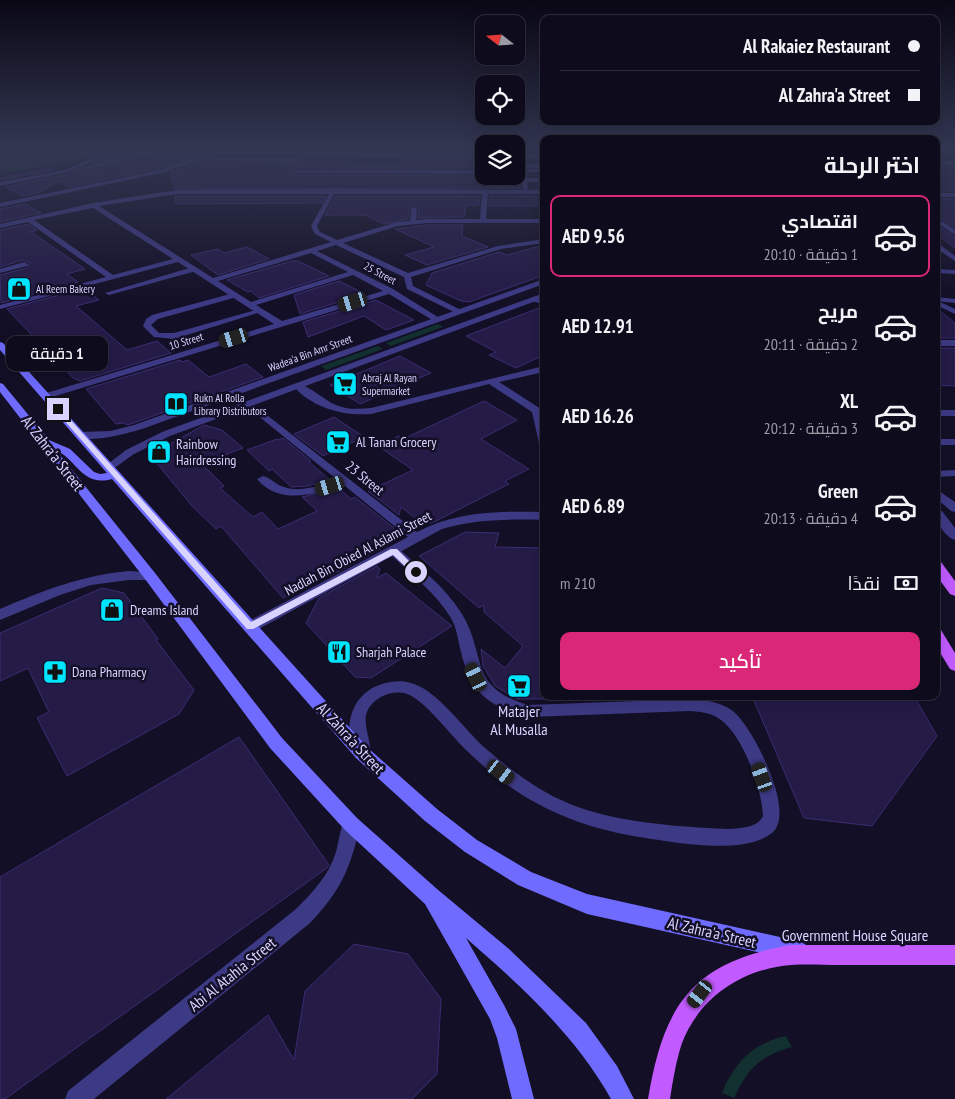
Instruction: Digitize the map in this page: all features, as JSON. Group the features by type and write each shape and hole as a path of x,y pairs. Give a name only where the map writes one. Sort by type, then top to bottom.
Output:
{"main road":[{"name":"Al Zahra'a Street","path":"0,345 362,753 431,815 471,846 511,871 556,893 587,904 816,955"},
{"name":"Al Zahra'a Street","path":"0,386 150,576 276,743 351,824 430,896 502,956 578,1031 609,1074 623,1099"},
{"path":"46,442 67,452 84,471 92,476 104,478 112,470"},
{"path":"940,570 955,591"},
{"path":"940,641 955,665"},
{"path":"430,896 497,1012 508,1037 523,1099"},
{"name":"Government House Square","path":"659,1099 662,1072 671,1042 684,1016 700,994 719,978 741,966 765,958 790,955 955,955"}],"street":[{"path":"0,205 23,200"},
{"path":"0,226 117,200"},
{"path":"328,200 314,228 317,233 406,276 500,247 540,242"},
{"path":"483,221 484,200"},
{"path":"93,205 280,324"},
{"path":"413,221 414,209"},
{"path":"28,219 112,278"},
{"path":"211,280 335,242 413,221 540,221"},
{"path":"940,222 955,233"},
{"path":"940,247 955,260"},
{"name":"25 Street","path":"311,250 390,291 437,319"},
{"path":"0,307 179,260"},
{"path":"0,271 24,264"},
{"path":"109,293 193,269"},
{"path":"940,271 955,272"},
{"path":"249,305 354,272"},
{"path":"406,276 410,287 458,312"},
{"name":"Wadea'a Bin Amr Street","path":"81,435 111,434 138,427 540,282"},
{"name":"10 Street","path":"46,396 390,291"},
{"path":"234,295 155,317 147,323 147,326 160,336 174,336 260,311"},
{"path":"940,300 955,299"},
{"name":"Wadea'a Bin Amr Street","path":"112,470 130,452 153,440 539,300"},
{"path":"940,303 955,312"},
{"path":"940,343 955,343"},
{"path":"298,386 334,410 358,413 371,412 465,385 540,370"},
{"path":"207,419 205,415 211,408 257,390 289,373"},
{"path":"491,381 537,412 540,425"},
{"name":"23 Street","path":"249,404 416,537"},
{"path":"940,413 955,413"},
{"path":"940,442 955,442"},
{"path":"940,468 954,473"},
{"path":"940,474 954,473"},
{"path":"263,480 270,487 282,492 298,493 314,491 346,481"},
{"path":"940,496 955,510"},
{"path":"940,514 955,510"},
{"name":"Nadlah Bin Obied Al Aslami Street","path":"250,627 438,526 460,519 483,515 540,516"},
{"path":"940,518 955,536"},
{"path":"362,753 358,720 364,702 381,690 401,687 420,694 480,754 526,791 556,807 589,819 623,826 719,838 755,834 766,827 772,816 772,803 743,735 728,716 716,710 704,706 691,705 528,711 509,707 493,698 481,686 472,667 463,632 449,604 394,551"},
{"path":"0,615 56,590 75,584 114,576 150,576"},
{"name":"Abi Al Atahia Street","path":"76,1099 303,916 324,896 338,873 347,849 351,824"}],"green space":[{"path":"438,324 443,327 391,346 386,343"},
{"path":"378,346 383,349 326,370 321,366"},
{"path":"786,1036 792,1047 763,1059 756,1065 744,1079 734,1098 722,1093 732,1072 746,1056 754,1049 774,1039"}],"building":[{"path":"176,200 324,200 322,203 176,204"},
{"path":"333,200 480,200 479,205 466,205 464,217 418,218 419,209 413,205 409,209 408,219 384,224 365,215 325,215"},
{"path":"490,200 537,200 538,206 489,206"},
{"path":"940,200 955,200 955,228 940,218"},
{"path":"26,204 41,213 0,222 0,209"},
{"path":"28,224 37,230 31,232 85,269 67,274 78,282 1,303 0,275 27,268 30,263 23,260 0,267 0,230"},
{"path":"427,225 463,225 462,236 488,247 427,265 405,255 434,247 395,229"},
{"path":"940,227 955,237 955,248 940,236"},
{"path":"540,246 540,276 469,302 461,301 426,285 432,273 499,252 507,255"},
{"path":"247,247 269,259 218,275 191,255 218,249 224,253"},
{"path":"292,261 298,261 329,276 259,298 251,291 248,292 227,280"},
{"path":"339,281 365,294 300,314 294,295"},
{"path":"85,288 99,300 76,306 127,350 157,341 171,353 80,381 73,378 7,309"},
{"path":"376,300 414,320 386,330 364,316 308,337 303,322"},
{"path":"540,308 540,357 516,368 489,355 496,352 466,336"},
{"path":"940,311 955,323 955,338 940,338"},
{"path":"940,348 955,348 955,386 940,385"},
{"path":"400,356 431,373 360,404 330,385"},
{"path":"180,360 182,362 188,360 209,377 246,364 263,377 128,425 123,423 116,424 86,389"},
{"path":"484,401 517,420 481,439 529,469 505,481 509,484 432,523 420,522 401,507 399,515 368,491 413,470 378,446 399,436 403,439"},
{"path":"334,417 364,437 323,456 294,434"},
{"path":"204,425 222,430 243,448 202,464 224,486 220,488 253,517 262,512 278,529 317,511 302,497 339,488 351,499 355,497 394,528 388,545 330,576 331,574 283,598 221,526 216,529 192,506 150,455"},
{"path":"283,438 311,461 309,462 330,480 307,486 291,487 272,469 269,471 247,450"},
{"path":"465,532 499,533 495,547 540,548 540,699 517,699 495,686 483,666 481,649 505,668 523,646 484,612 484,605 479,608 419,556"},
{"path":"377,566 380,569 377,578 386,573 452,626 371,678 355,677 306,623 319,598"},
{"path":"102,588 124,593 158,639 156,640 194,690 179,714 67,776 37,718 49,712 28,668 0,681 0,633"},
{"path":"754,700 916,700 937,736 872,826 804,818"},
{"path":"239,737 329,865 5,1099 0,1099 0,877"},
{"path":"354,944 408,954 441,999 437,1074 412,1099 166,1099 268,1015 294,1060 305,991"}],"place":[{"name":"Al Reem Bakery","path":"19,289"},
{"name":"Abraj Al Rayan Supermarket","path":"345,384"},
{"name":"Rukn Al Rolla Library Distributors","path":"176,404"},
{"name":"Al Tanan Grocery","path":"338,442"},
{"name":"Rainbow Hairdressing","path":"159,452"},
{"name":"Dreams Island","path":"112,610"},
{"name":"Sharjah Palace","path":"339,652"},
{"name":"Dana Pharmacy","path":"55,672"},
{"name":"Matajer Al Musalla","path":"519,686"}],"route":[{"path":"58,409 250,627 394,551 416,572"}]}
